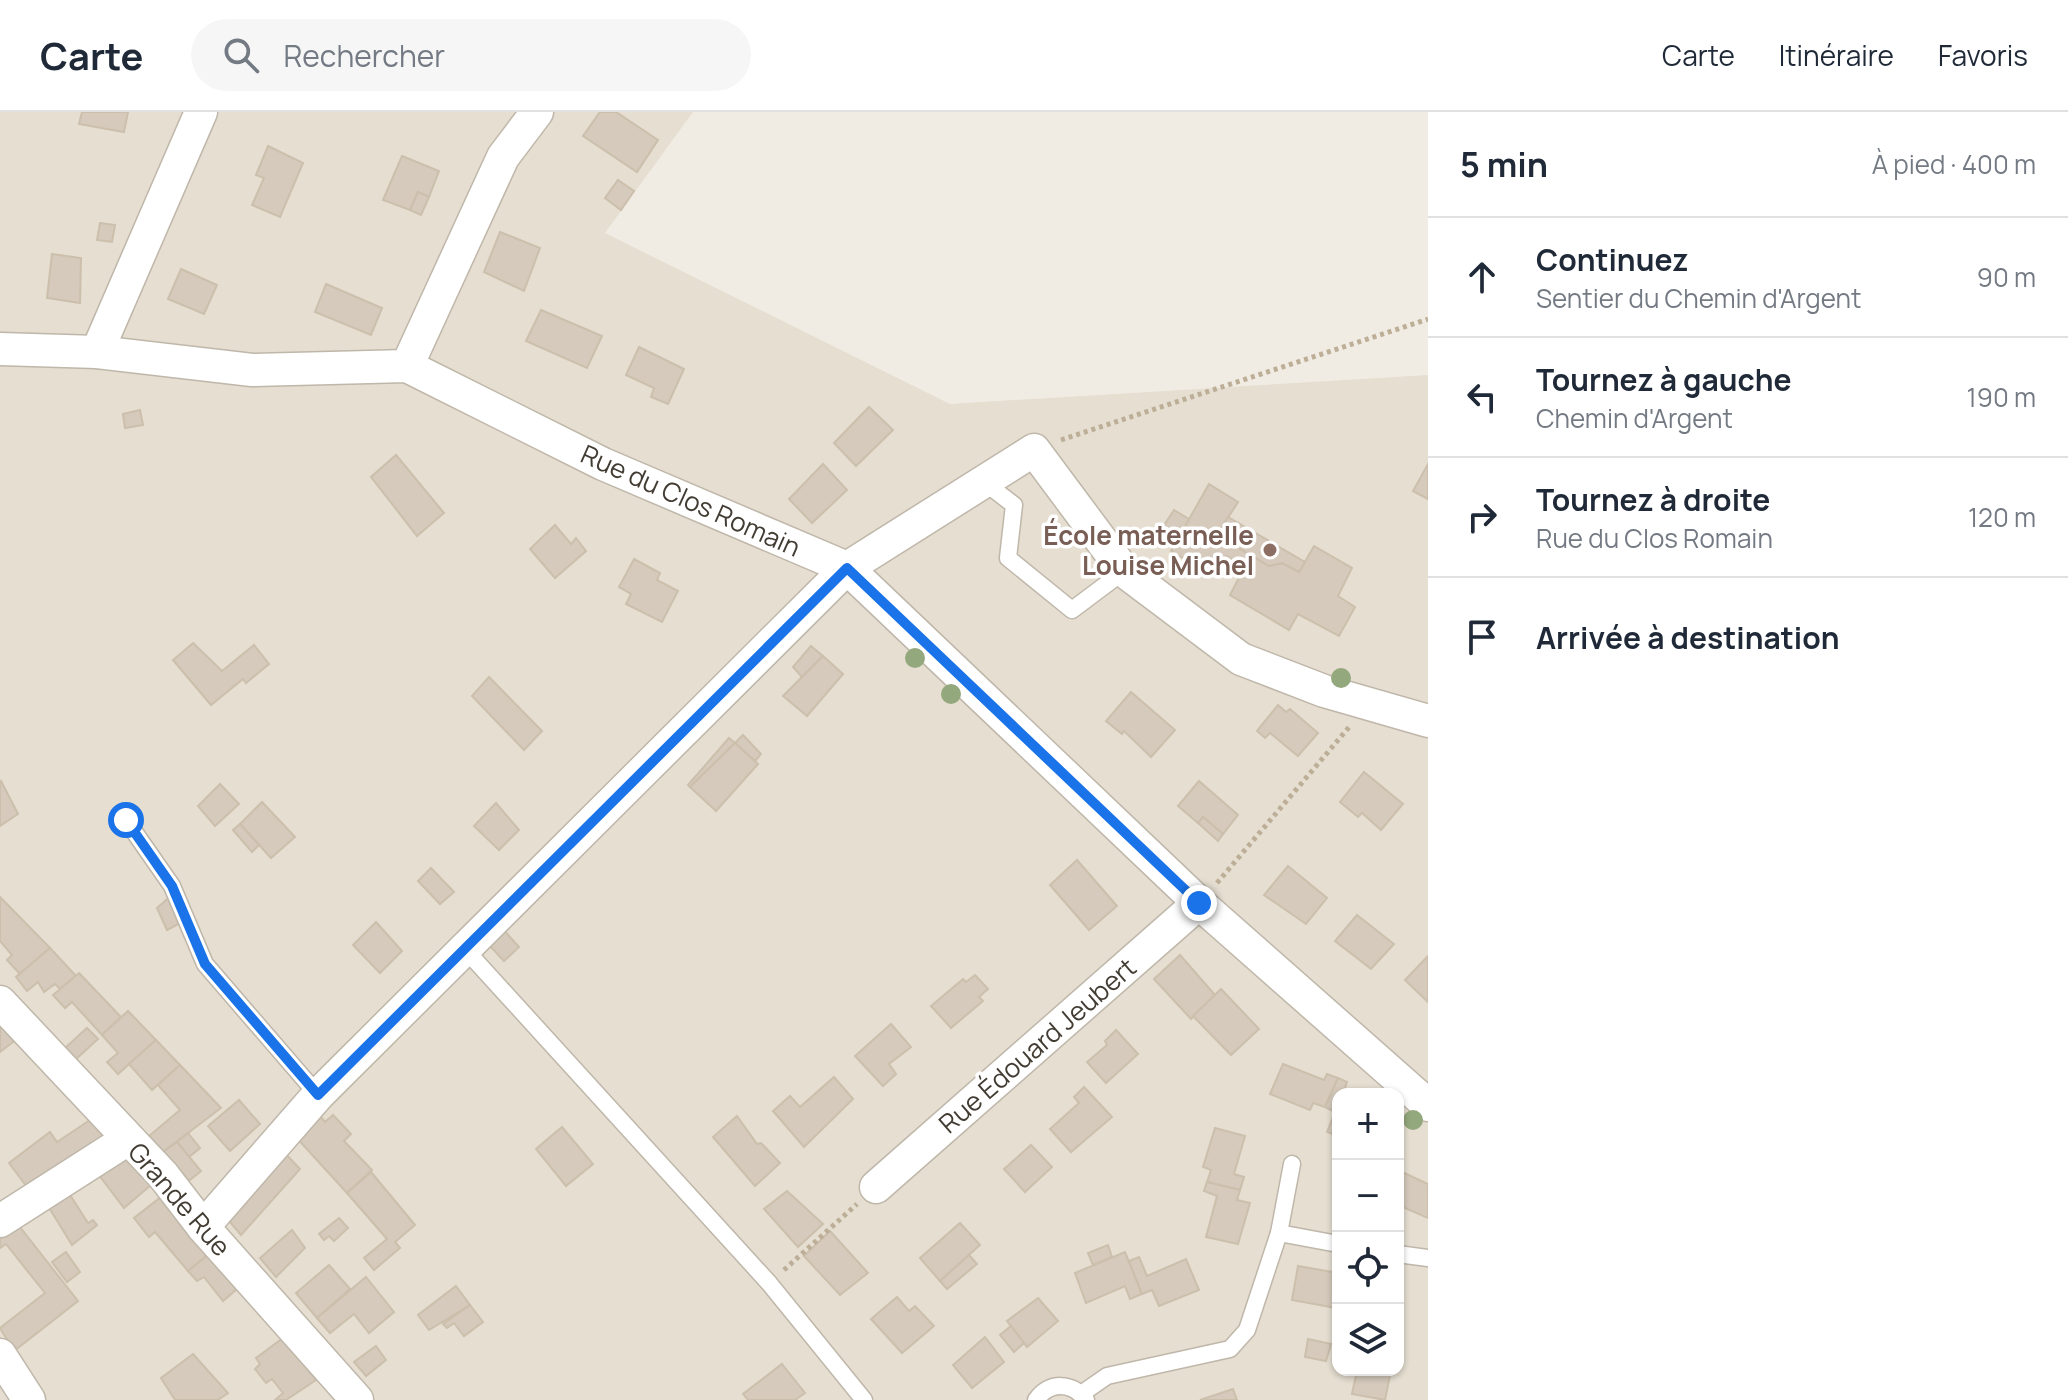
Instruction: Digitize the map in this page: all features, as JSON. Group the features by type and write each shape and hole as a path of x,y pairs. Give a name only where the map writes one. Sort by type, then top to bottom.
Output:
{"street":[{"path":"97,352 201,112"},
{"path":"407,366 503,157 537,112"},
{"name":"Rue du Clos Romain","path":"0,349 97,352 252,370 407,366 603,464 847,568 1199,903 1428,1105"},
{"path":"203,1227 318,1095 463,947 847,568 1034,450 1124,571 1241,659 1369,704 1424,712"},
{"name":"Rue Édouard Jeubert","path":"876,1187 1199,903"},
{"name":"Grande Rue","path":"0,1002 163,1175 203,1227 357,1400"},
{"path":"0,1221 128,1139"},
{"path":"0,1355 29,1400"}],"lane":[{"path":"984,482 1014,505 1008,558 1072,610 1124,571"},
{"path":"126,820 172,886 205,964 318,1095"},
{"path":"463,947 769,1283 864,1400"},
{"path":"1036,1400 1055,1386 1073,1388 1084,1397 1107,1376 1230,1349 1247,1330 1279,1233 1292,1164"},
{"path":"1279,1233 1332,1243"},
{"path":"1404,1255 1428,1258"}],"path":[{"path":"1034,450 1428,319"},
{"path":"1199,903 1369,704"},
{"path":"769,1283 876,1187"}],"shaded area":[{"path":"0,112 693,112 605,233 950,404 1428,375 1428,1400 0,1400"}],"building":[{"path":"82,112 128,112 124,132 79,124"},
{"path":"600,112 616,112 658,140 637,172 583,136"},
{"path":"268,146 303,163 280,217 252,205 264,178 256,175"},
{"path":"402,156 439,171 429,197 418,192 410,210 383,200"},
{"path":"618,180 634,191 621,210 605,198"},
{"path":"418,192 429,197 421,215 410,210"},
{"path":"100,223 115,225 112,242 97,240"},
{"path":"500,232 540,248 524,291 484,272"},
{"path":"52,254 81,258 80,303 47,298"},
{"path":"181,269 217,285 204,314 168,299"},
{"path":"326,284 382,308 371,335 315,312"},
{"path":"541,310 602,336 587,368 526,341"},
{"path":"639,347 684,369 668,404 651,397 654,388 626,375"},
{"path":"869,407 893,430 856,466 834,443"},
{"path":"140,410 143,425 125,428 123,414"},
{"path":"396,455 444,513 417,536 371,477"},
{"path":"823,464 847,490 812,523 789,499"},
{"path":"1428,464 1428,499 1413,491"},
{"path":"1209,484 1238,502 1217,535 1269,566 1282,563 1299,572 1314,546 1352,568 1338,596 1355,607 1339,636 1298,614 1289,630 1230,595 1245,566 1226,556 1213,576 1171,551"},
{"path":"1174,510 1189,519 1180,536 1163,527"},
{"path":"1228,517 1305,562 1299,572 1282,563 1269,566 1217,535"},
{"path":"555,525 571,544 576,538 586,551 555,578 530,549"},
{"path":"634,559 660,573 657,580 678,591 662,622 626,604 631,594 619,587"},
{"path":"193,643 222,671 254,645 269,664 246,683 243,679 211,705 173,660"},
{"path":"811,646 823,656 802,677 793,667"},
{"path":"823,656 843,674 807,716 783,696"},
{"path":"489,677 542,731 524,750 472,696"},
{"path":"1131,692 1175,730 1151,757 1124,731 1122,734 1106,721"},
{"path":"1278,705 1286,712 1290,709 1318,733 1298,756 1270,733 1265,738 1257,731"},
{"path":"743,735 761,754 755,761 735,743"},
{"path":"729,738 735,743 690,787 688,785"},
{"path":"735,743 758,764 716,811 690,787"},
{"path":"1364,772 1403,804 1381,830 1362,813 1358,817 1340,802"},
{"path":"1199,781 1238,815 1223,834 1203,817 1198,823 1178,806"},
{"path":"0,782 18,814 0,826"},
{"path":"220,784 239,804 215,826 198,806"},
{"path":"262,802 295,837 271,858 240,824"},
{"path":"496,803 519,830 499,850 474,826"},
{"path":"1203,817 1223,834 1218,841 1198,823"},
{"path":"240,824 259,845 252,852 233,830"},
{"path":"1077,860 1117,906 1089,930 1050,885"},
{"path":"1288,866 1327,898 1306,924 1264,895"},
{"path":"431,868 454,892 440,904 418,881"},
{"path":"172,895 184,921 167,930 157,908"},
{"path":"0,897 50,948 20,974 7,960 12,955 0,941"},
{"path":"1357,915 1394,944 1371,969 1335,941"},
{"path":"376,922 402,951 380,973 353,945"},
{"path":"502,928 519,947 504,961 488,944"},
{"path":"50,948 76,976 60,989 55,984 44,992 38,982 27,991 16,977"},
{"path":"1180,955 1215,995 1191,1019 1154,979"},
{"path":"1428,956 1428,1002 1405,980"},
{"path":"79,973 121,1017 102,1035 72,1002 65,1008 53,995"},
{"path":"975,975 988,989 979,997 983,1001 951,1028 931,1006 963,979 966,982"},
{"path":"1221,989 1259,1029 1231,1055 1193,1016"},
{"path":"128,1011 156,1040 118,1074 107,1062 118,1053 102,1035"},
{"path":"0,1015 22,1035 0,1052"},
{"path":"891,1024 911,1047 889,1064 896,1074 883,1086 855,1056"},
{"path":"87,1028 98,1039 76,1059 65,1048"},
{"path":"1116,1030 1138,1054 1106,1083 1087,1062 1107,1045 1105,1041"},
{"path":"156,1040 180,1065 152,1090 129,1064"},
{"path":"1283,1064 1324,1080 1327,1074 1338,1078 1325,1107 1313,1103 1310,1110 1270,1094"},
{"path":"180,1065 221,1108 163,1152 149,1136 180,1110 158,1085"},
{"path":"834,1077 853,1099 804,1147 773,1111 790,1096 800,1107"},
{"path":"1338,1078 1347,1082 1345,1088 1334,1088"},
{"path":"1084,1087 1112,1117 1071,1152 1050,1129 1079,1103 1074,1097"},
{"path":"1332,1091 1332,1110 1325,1107"},
{"path":"239,1100 260,1124 230,1151 208,1126"},
{"path":"316,1111 325,1122 333,1115 351,1134 344,1141 372,1170 347,1193 294,1135"},
{"path":"737,1116 757,1144 761,1143 780,1163 755,1186 713,1137"},
{"path":"90,1120 106,1139 30,1191 9,1163 50,1132 57,1142"},
{"path":"562,1127 593,1164 566,1186 536,1149"},
{"path":"1215,1128 1245,1136 1234,1174 1244,1177 1240,1190 1207,1182 1211,1170 1203,1167"},
{"path":"188,1133 200,1148 189,1157 177,1142"},
{"path":"177,1142 201,1171 186,1183 163,1152"},
{"path":"1031,1145 1052,1167 1025,1192 1004,1169"},
{"path":"282,1150 300,1169 241,1235 224,1215"},
{"path":"129,1155 152,1184 124,1208 96,1171"},
{"path":"371,1172 415,1225 395,1242 400,1248 374,1270 364,1258 387,1239 347,1193"},
{"path":"1404,1173 1428,1184 1428,1218 1404,1208"},
{"path":"1207,1182 1240,1190 1237,1200 1250,1203 1238,1244 1206,1237 1217,1196 1204,1191"},
{"path":"63,1184 88,1223 93,1220 97,1225 72,1245 48,1206"},
{"path":"787,1191 823,1224 798,1247 764,1209"},
{"path":"161,1197 209,1254 188,1271 155,1232 149,1237 134,1218"},
{"path":"339,1218 348,1228 334,1241 329,1236 324,1240 319,1234"},
{"path":"16,1222 78,1301 14,1351 0,1328 45,1293 6,1244 0,1248 0,1232"},
{"path":"960,1223 980,1245 940,1281 920,1258"},
{"path":"292,1230 305,1248 276,1277 260,1258"},
{"path":"830,1231 868,1273 840,1295 804,1256"},
{"path":"1108,1245 1112,1257 1093,1265 1088,1253"},
{"path":"66,1252 80,1272 67,1282 52,1262"},
{"path":"1125,1252 1142,1294 1130,1299 1125,1286 1086,1303 1075,1273"},
{"path":"209,1254 237,1289 223,1301 204,1277 197,1281 188,1271"},
{"path":"969,1255 977,1264 947,1289 940,1281"},
{"path":"1139,1257 1147,1276 1186,1259 1199,1290 1159,1306 1152,1290 1142,1294 1129,1261"},
{"path":"329,1265 350,1289 317,1318 296,1293"},
{"path":"1298,1266 1332,1272 1332,1307 1292,1300"},
{"path":"366,1277 394,1312 369,1333 354,1314 330,1333 317,1318"},
{"path":"456,1286 470,1305 429,1330 418,1315"},
{"path":"897,1297 909,1311 915,1306 934,1326 902,1353 871,1319"},
{"path":"1038,1298 1058,1321 1027,1347 1007,1321"},
{"path":"470,1305 483,1322 464,1336 454,1323 447,1328 443,1324"},
{"path":"1011,1326 1024,1343 1014,1352 1000,1335"},
{"path":"985,1337 1004,1362 972,1388 953,1365"},
{"path":"283,1338 316,1380 286,1400 275,1400 283,1393 272,1379 266,1383 255,1369 260,1364 256,1358"},
{"path":"1308,1339 1331,1344 1326,1361 1305,1357"},
{"path":"376,1346 386,1360 366,1376 354,1362"},
{"path":"193,1354 228,1393 218,1400 175,1400 161,1378"},
{"path":"782,1364 805,1393 795,1400 748,1400 743,1394"},
{"path":"1356,1376 1390,1376 1385,1400 1352,1394"},
{"path":"1233,1389 1237,1400 1200,1400"}],"place":[{"name":"École maternelle Louise Michel","path":"1270,550"}],"route":[{"path":"126,820 172,886 205,964 318,1095 463,947 847,568 1199,903"}]}
